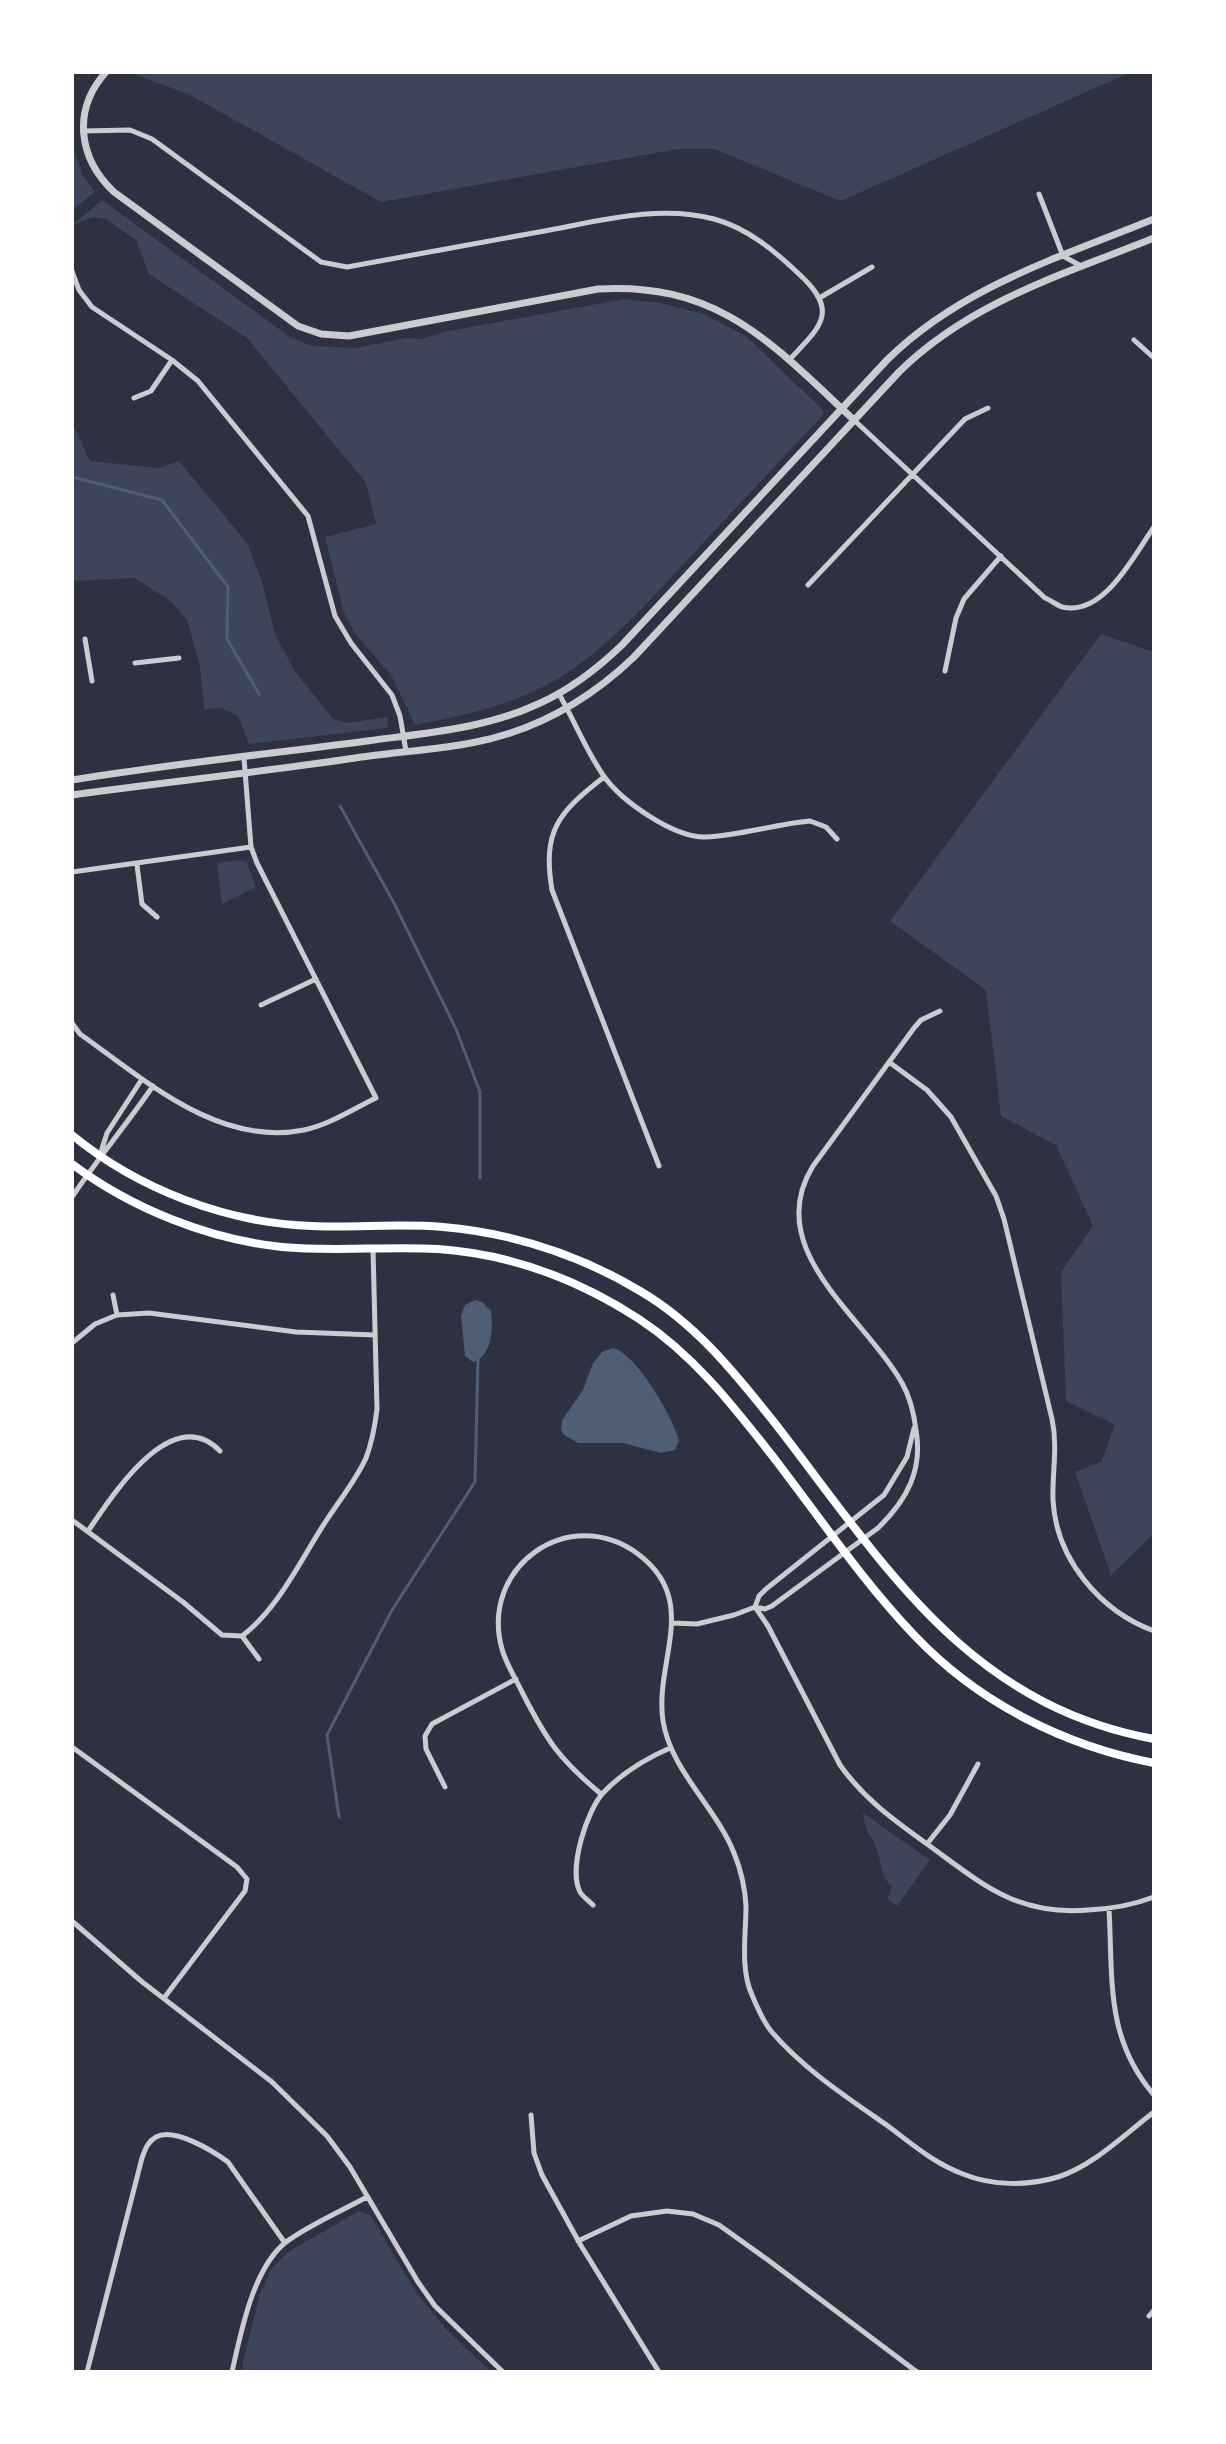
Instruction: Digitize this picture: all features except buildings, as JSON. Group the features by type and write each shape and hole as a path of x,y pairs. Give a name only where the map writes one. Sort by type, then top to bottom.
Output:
{"main road":[{"path":"72,1135 99,1156 177,1196 259,1220 309,1226 418,1226 469,1230 518,1239 583,1263 657,1301 699,1336 745,1386 933,1621 985,1666 1027,1693 1071,1715 1117,1731 1154,1739"},
{"path":"72,1164 87,1175 169,1217 226,1236 293,1248 439,1249 492,1257 552,1274 618,1306 662,1336 701,1370 739,1412 846,1552 916,1637 971,1685 1016,1713 1062,1736 1110,1753 1154,1763"}],"street":[{"path":"106,72 87,104 82,131 92,165 114,192 285,318 310,332 349,336 577,292 625,288 669,294 721,311 752,328 790,359 1045,598 1063,607 1096,602 1153,532"},
{"path":"82,131 130,130 152,139 321,262 347,267 622,217 671,212 715,220 757,239 779,255 821,297 823,313 817,329 790,359"},
{"path":"1039,194 1063,256 1081,267"},
{"path":"72,780 492,721 559,694 622,645 902,345 945,311 991,286 1154,219"},
{"path":"72,795 245,775 486,740 543,721 606,682 634,657 914,357 954,325 998,301 1154,238"},
{"path":"821,297 872,267"},
{"path":"72,271 79,290 92,307 198,381 308,516 335,616 351,643 392,695 400,716 406,751"},
{"path":"1134,340 1154,358"},
{"path":"134,398 151,391 172,360"},
{"path":"808,585 965,419 988,408"},
{"path":"945,671 956,618 964,599 1001,556"},
{"path":"85,639 92,681"},
{"path":"135,663 179,658"},
{"path":"559,694 604,777 623,796 662,825 705,838 810,821 826,827 837,839"},
{"path":"72,1023 80,1034 185,1108 231,1127 277,1134 306,1130 376,1098 257,863 251,847 244,758"},
{"path":"604,777 572,802 560,818 552,836 547,861 552,890 659,1166"},
{"path":"72,872 251,847"},
{"path":"137,865 142,904 157,917"},
{"path":"261,1005 316,979"},
{"path":"673,1623 697,1624 717,1620 755,1607 765,1609 784,1600 865,1539 893,1512 911,1486 919,1452 915,1423 903,1384 811,1262 801,1241 797,1221 799,1199 807,1176 921,1020 940,1011"},
{"path":"889,1062 927,1090 951,1117 1000,1207 1052,1419 1056,1444 1054,1511 1066,1549 1085,1581 1102,1600 1122,1616 1154,1631"},
{"path":"99,1156 107,1133 142,1079"},
{"path":"72,1197 153,1086"},
{"path":"72,1520 222,1635 242,1636 256,1626 365,1459 375,1430 373,1249"},
{"path":"113,1295 117,1315"},
{"path":"72,1343 95,1324 117,1315 149,1313 296,1332 375,1335"},
{"path":"755,1607 766,1589 852,1522 892,1485 907,1457 915,1423"},
{"path":"88,1531 128,1476 151,1453 166,1444 196,1438 206,1440 220,1451"},
{"path":"601,1794 545,1738 502,1649 500,1611 503,1592 512,1575 527,1558 559,1538 579,1535 621,1543 641,1556 656,1573 668,1595 673,1623 662,1698 663,1721 670,1748 732,1848 743,1877 745,1957 750,1991 769,2028 795,2056 936,2161 963,2175 1011,2183 1058,2177 1080,2167 1154,2112"},
{"path":"755,1607 768,1626 840,1765 855,1786 874,1805 927,1844 988,1887 1034,1908 1063,1912 1109,1909 1154,1897"},
{"path":"242,1636 259,1659"},
{"path":"445,1787 426,1749 425,1736 432,1724 516,1679"},
{"path":"593,1905 579,1891 577,1870 579,1845 601,1794 642,1760 670,1748"},
{"path":"72,1759 75,1749 237,1867 247,1879 248,1885 241,1897 164,1998"},
{"path":"927,1844 950,1815 978,1764"},
{"path":"1109,1909 1116,2023 1125,2050 1140,2078 1154,2095"},
{"path":"72,1921 252,2066 327,2136 435,2306 503,2372"},
{"path":"531,2115 534,2153 542,2175 578,2241 659,2372"},
{"path":"87,2372 142,2158 146,2146 157,2136 170,2135 194,2142 228,2162 285,2243"},
{"path":"232,2372 264,2267 285,2243 367,2197"},
{"path":"578,2241 631,2216 667,2211 693,2214 719,2225 917,2372"},
{"path":"1149,2316 1154,2310"}],"shaded area":[{"path":"129,72 1131,72 841,201 714,149 678,149 381,202 190,95"},
{"path":"72,144 82,174 95,192 72,210"},
{"path":"102,200 290,337 312,346 356,348 406,338 423,339 443,332 624,299 660,303 704,314 747,337 824,414 643,608 610,640 574,668 521,697 486,709 415,725 391,675 354,632 344,613 325,537 376,524 366,483 247,338 149,274 136,240 106,219 94,217 72,225"},
{"path":"72,423 90,461 159,468 179,461 247,543 261,579 275,634 294,670 333,719 346,723 388,717 387,728 249,744 238,716 221,708 204,709 200,666 187,620 172,602 135,578 72,581"},
{"path":"1101,634 1154,652 1154,1533 1111,1575 1075,1472 1101,1462 1115,1425 1066,1401 1061,1272 1093,1226 1056,1145 1001,1116 986,990 890,921"},
{"path":"239,860 247,863 256,887 222,904 217,863"},
{"path":"475,1300 491,1311 492,1326 485,1354 473,1362 465,1356 461,1316 465,1305"},
{"path":"613,1348 643,1373 661,1402 679,1440 675,1450 661,1453 623,1443 578,1443 564,1435 562,1420 583,1390 593,1363 602,1352"},
{"path":"863,1813 930,1860 897,1906 887,1899 892,1887 883,1874"},
{"path":"359,2211 371,2216 415,2291 445,2328 491,2372 243,2372 260,2294 272,2268 288,2252"}],"waterway":[{"path":"72,477 162,500 228,587 227,639 259,694"},
{"path":"340,806 394,903 456,1029 480,1092 480,1178"},
{"path":"339,1817 327,1735 392,1610 475,1482 478,1358"}]}
